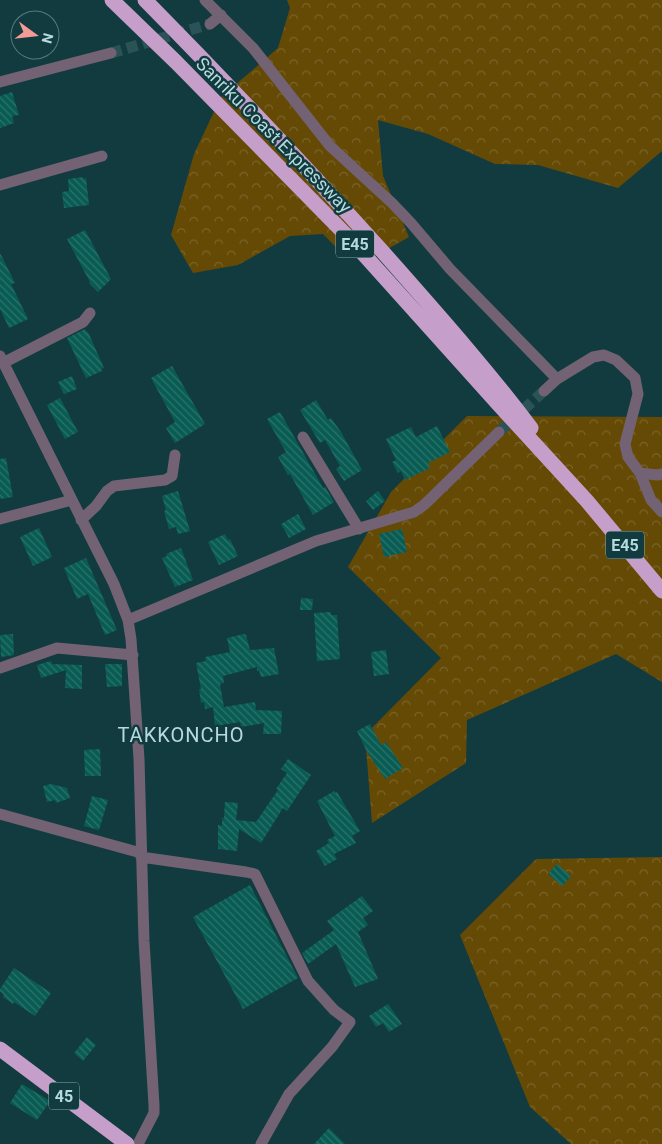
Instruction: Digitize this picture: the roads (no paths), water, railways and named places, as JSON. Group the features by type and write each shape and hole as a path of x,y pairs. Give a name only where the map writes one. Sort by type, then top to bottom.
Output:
{"highway":[{"name":"Sanriku Coast Expressway","path":"112,0 344,232 587,501"},
{"name":"Sanriku Coast Expressway","path":"145,0 292,152 408,281 508,398 587,501 662,591"},
{"name":"45","path":"0,1049 127,1144"}],"street":[{"path":"205,0 253,48 330,146 392,203 450,269 557,379"},
{"path":"210,24 221,15"},
{"path":"0,82 112,53"},
{"path":"0,185 102,156"},
{"path":"90,313 83,322 2,360 114,584 128,620 133,655 139,759 141,855 154,1113 138,1144"},
{"path":"544,391 557,379 593,357 604,355 616,360 635,378 638,394 625,444 628,457 640,473 649,496 662,512"},
{"path":"128,620 316,541 414,512 424,506 499,432"},
{"path":"303,437 359,528"},
{"path":"81,520 96,506 107,491 114,486 165,480 172,476 175,455"},
{"path":"640,473 662,474"},
{"path":"0,519 72,500"},
{"path":"0,668 57,648 133,655"},
{"path":"0,814 141,855 255,874 308,981 334,1010 350,1022 332,1047 291,1092 262,1144"}],"tunnel":[{"path":"111,53 210,24"},
{"path":"499,432 544,391"}],"district":[{"name":"TAKKONCHO","path":"181,735"}]}
